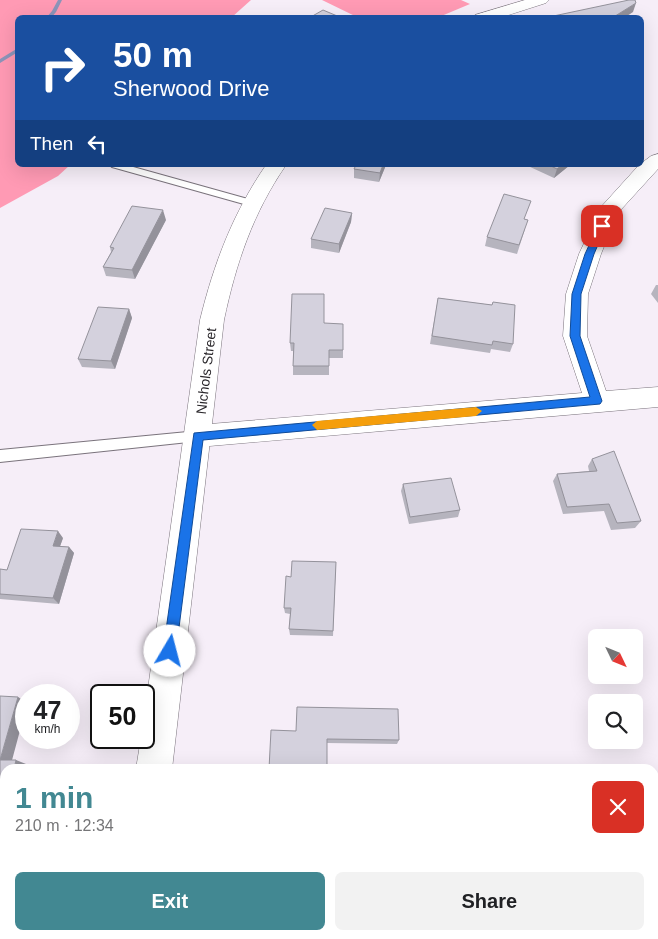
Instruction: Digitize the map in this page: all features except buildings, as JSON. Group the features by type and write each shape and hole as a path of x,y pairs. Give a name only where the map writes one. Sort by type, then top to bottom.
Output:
{"street":[{"path":"491,15 541,0"},
{"path":"596,401 575,336 577,294 590,254 608,212 647,168 658,160"},
{"name":"Nichols Street","path":"155,764 212,320 219,288 238,230 251,203 275,167"},
{"path":"198,436 658,397"}],"lane":[{"path":"123,167 251,203"},
{"path":"0,456 198,436"}],"shaded area":[{"path":"0,0 251,0 234,15 15,15 15,167 68,167 58,176 0,208"},
{"path":"322,0 461,0 470,4 444,15 353,15"}],"waterway":[{"path":"51,15 60,0"},
{"path":"0,61 15,51"}],"slow traffic":[{"path":"317,425 476,411"}],"route":[{"path":"170,651 198,436 596,401 575,336 577,294 590,254 602,226"}]}
